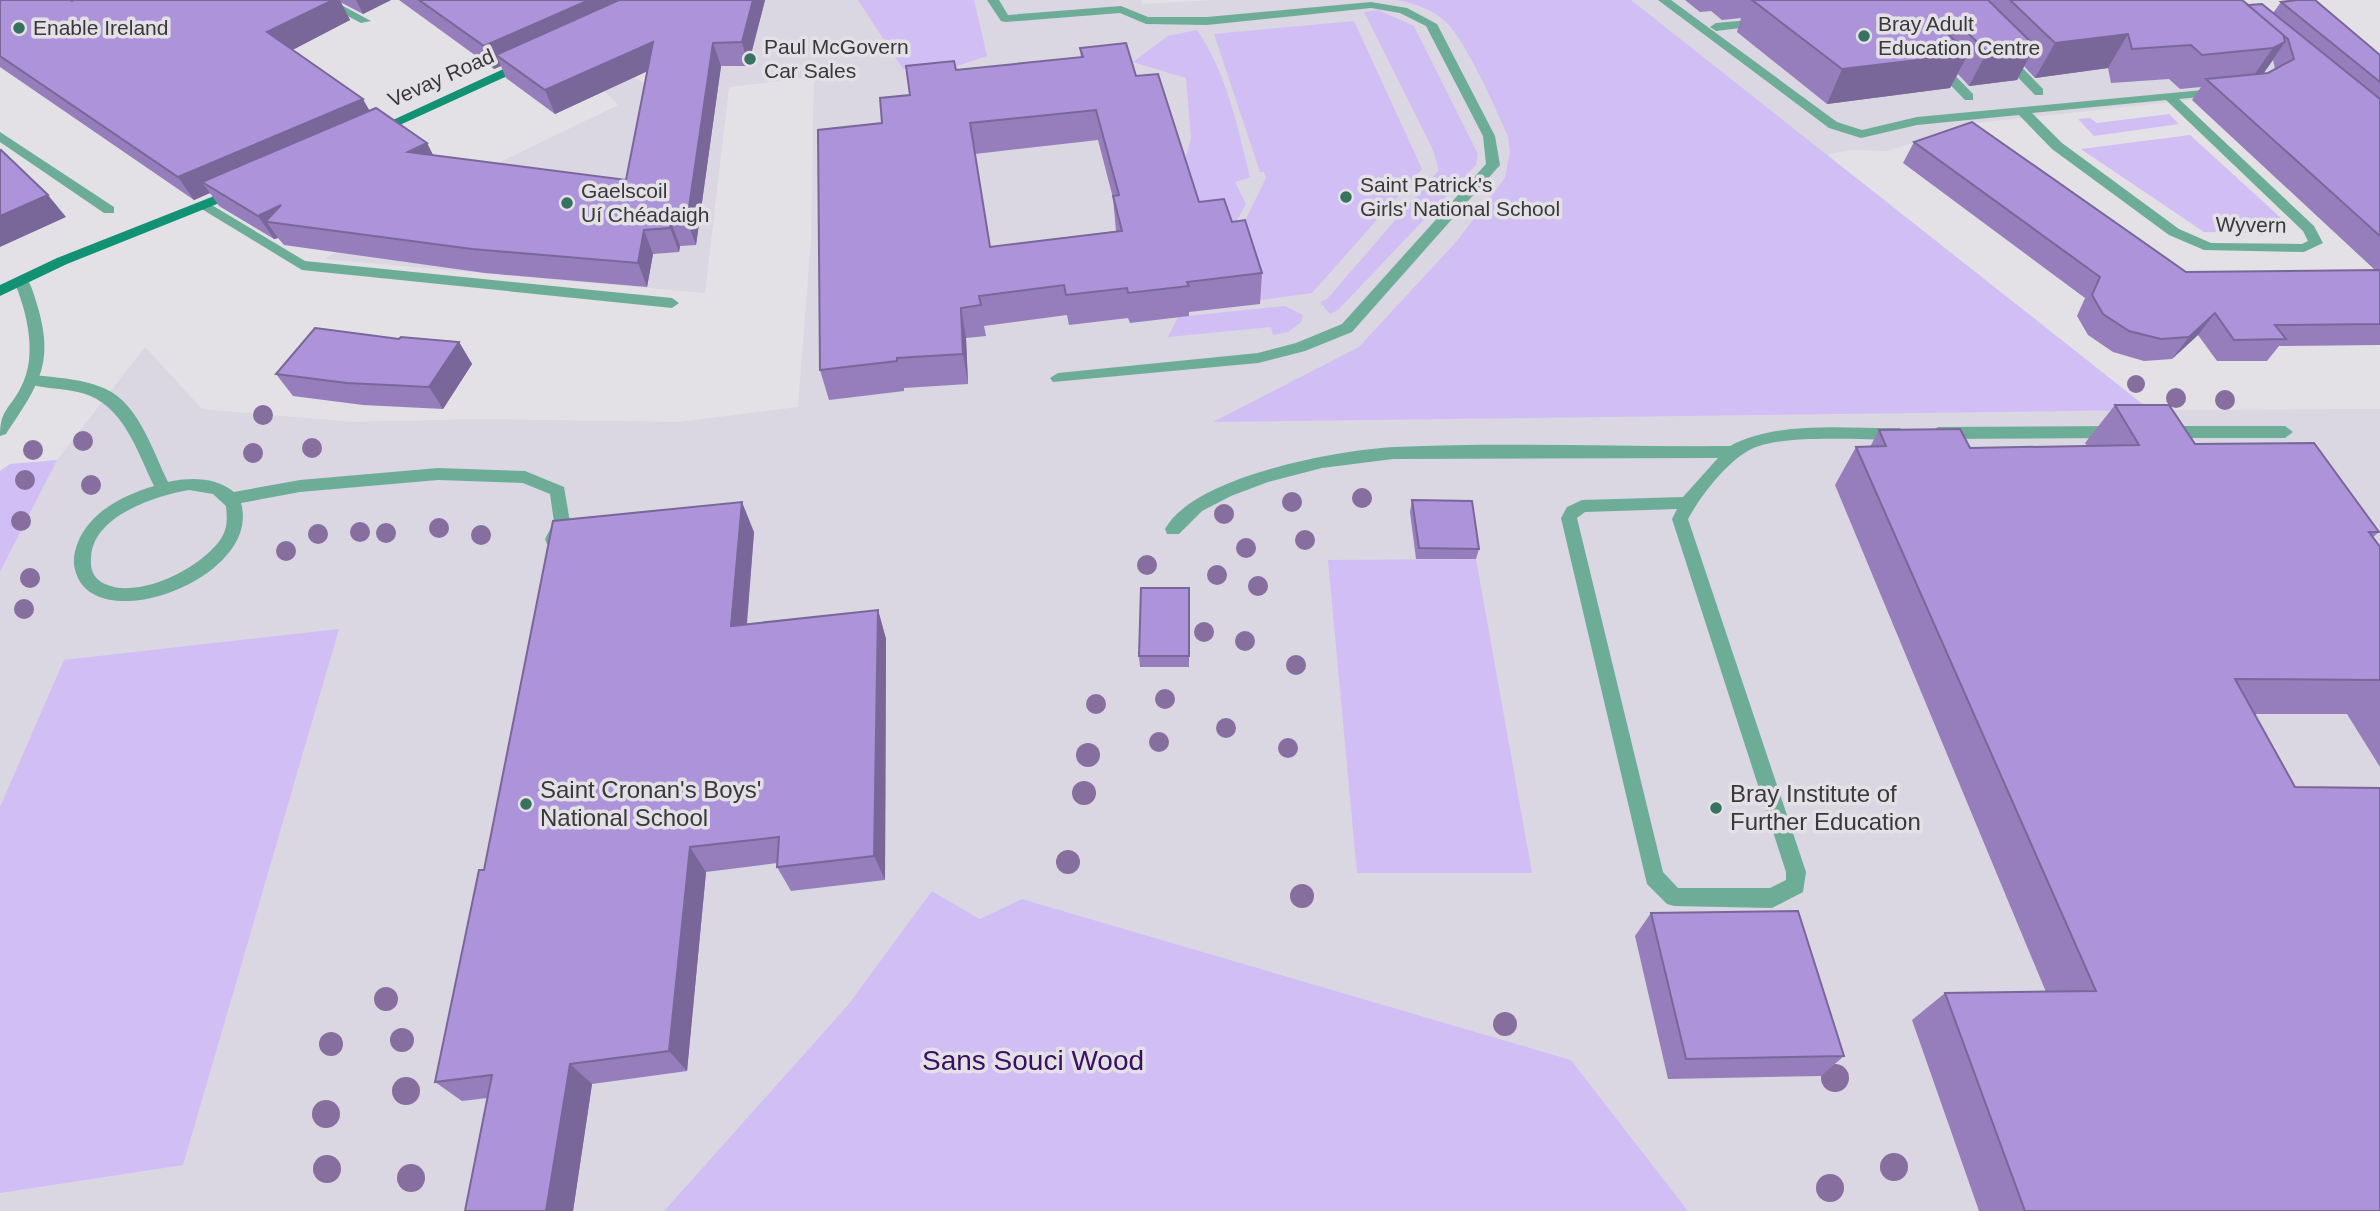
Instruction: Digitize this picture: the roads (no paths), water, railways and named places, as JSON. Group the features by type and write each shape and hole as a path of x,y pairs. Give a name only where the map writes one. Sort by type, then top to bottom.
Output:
{"main road":[{"name":"Vevay Road","path":"360,138 542,56"},
{"path":"0,291 62,261 251,186"}],"street":[{"path":"323,0 365,21"},
{"path":"993,0 1005,19 1121,9 1146,20 1207,21 1371,5 1403,10 1431,24 1489,136 1493,165 1347,328 1300,347 1258,358 1058,378"},
{"path":"1664,0 1833,125 1861,134 1917,121 2229,90"},
{"path":"1716,27 1771,22"},
{"path":"1991,44 2039,92"},
{"path":"1734,52 1750,47"},
{"path":"1933,59 1969,97"},
{"name":"Wyvern","path":"2022,110 2057,146 2174,232 2209,247 2304,248 2316,243 2309,229 2169,96"},
{"path":"0,136 109,211"},
{"path":"0,153 16,147"},
{"path":"205,205 302,265 672,303"},
{"path":"0,430 33,380 35,353 32,304 21,281"},
{"path":"33,380 83,388 114,402 163,488"},
{"path":"1687,503 1582,506 1573,511 1569,518 1654,877 1674,897 1772,898 1796,885 1796,872 1680,519 1687,503 1732,453 1754,441 1778,436 2285,432"},
{"path":"1172,529 1196,507 1225,492 1264,477 1322,462 1393,453 1732,453"},
{"path":"232,499 300,486 438,474 525,477 558,491 562,522 549,545"},
{"path":"189,484 218,489 232,499 237,514 234,532 228,543 210,561 182,580 137,594 111,594 95,589 83,576 80,559 93,531 113,512 137,498 163,488 189,484"}],"place":[{"name":"Enable Ireland","path":"19,28"},
{"name":"Bray Adult Education Centre","path":"1864,36"},
{"name":"Paul McGovern Car Sales","path":"750,59"},
{"name":"Saint Patrick's Girls' National School","path":"1346,197"},
{"name":"Gaelscoil Uí Chéadaigh","path":"567,203"},
{"name":"Saint Cronan's Boys' National School","path":"526,804"},
{"name":"Bray Institute of Further Education","path":"1716,808"}],"park label":[{"name":"Sans Souci Wood","path":"1033,1060"}]}
